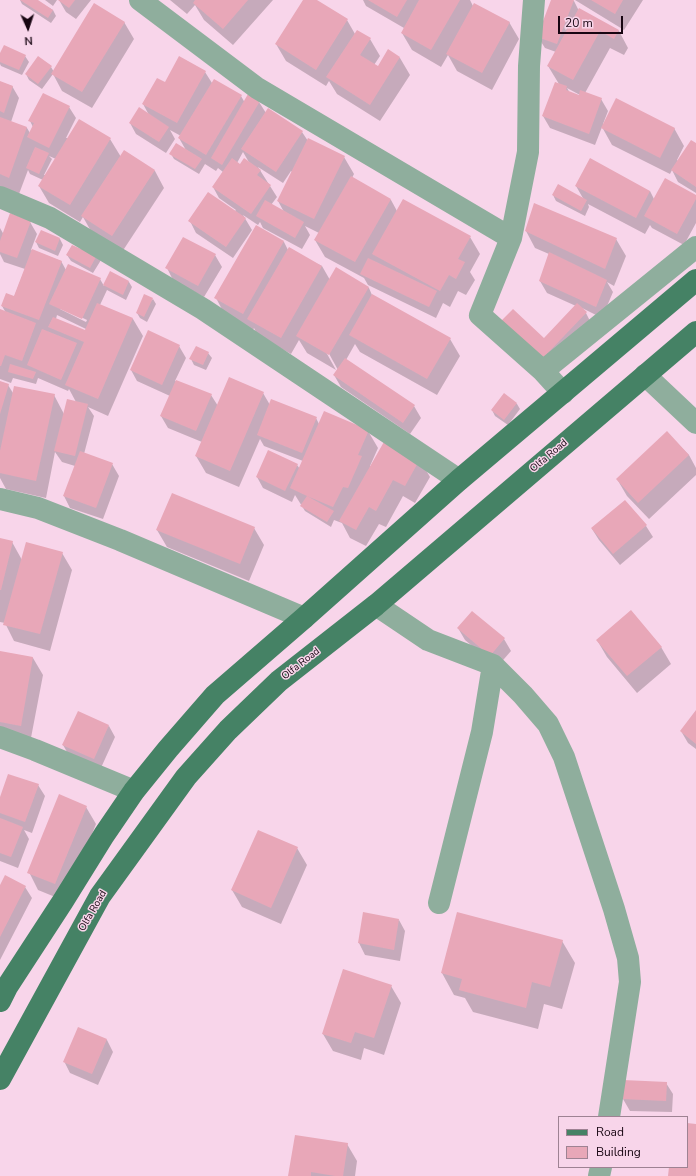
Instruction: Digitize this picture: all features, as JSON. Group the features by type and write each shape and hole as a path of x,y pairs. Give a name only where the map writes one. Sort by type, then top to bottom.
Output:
{"main road":[{"path":"2,990 59,908 104,835 134,791 215,695 459,480 696,280"},
{"name":"Olfa Road","path":"0,1079 100,896 186,778 228,730 279,682 376,605 696,332"}],"street":[{"path":"140,0 257,88 511,238"},
{"path":"534,0 529,66 528,152 511,238 480,316 543,371 563,393"},
{"path":"0,197 50,218 203,309 459,480"},
{"path":"543,371 696,247"},
{"path":"645,375 696,423"},
{"path":"0,499 38,508 120,540 304,618"},
{"path":"376,605 428,640 493,665 523,695 548,724 564,757 614,909 628,958 630,982 609,1116"},
{"path":"439,903 482,732 493,665"},
{"path":"0,737 134,791"}],"building":[{"path":"20,0 38,0 53,10 48,18"},
{"path":"58,0 75,0 69,8"},
{"path":"195,0 248,0 223,29 193,3"},
{"path":"303,0 317,0 348,19 316,70 275,44"},
{"path":"368,0 407,0 397,17"},
{"path":"419,0 460,0 431,50 401,33"},
{"path":"551,0 574,0 557,44 537,37"},
{"path":"591,0 623,0 615,14"},
{"path":"94,3 125,22 82,92 51,74"},
{"path":"474,3 510,22 482,73 446,54"},
{"path":"579,8 619,30 614,39 600,31 573,80 547,66"},
{"path":"357,30 371,38 360,55 378,66 388,49 400,57 370,105 326,77"},
{"path":"4,45 26,55 19,70 0,62 0,53"},
{"path":"38,56 52,66 38,84 25,74"},
{"path":"179,56 206,71 177,123 142,104 157,78 165,82"},
{"path":"214,79 242,95 206,155 178,138"},
{"path":"0,81 13,86 4,113 0,111"},
{"path":"555,82 567,86 566,90 579,95 580,90 602,98 589,134 542,116"},
{"path":"43,93 70,106 49,148 27,137 34,123 28,121"},
{"path":"248,94 260,101 222,165 211,158"},
{"path":"616,98 675,128 660,158 601,128"},
{"path":"139,107 169,127 159,142 129,123"},
{"path":"268,108 303,131 276,172 241,149"},
{"path":"0,117 27,127 9,178 0,174"},
{"path":"79,119 111,138 70,205 38,186"},
{"path":"308,138 345,156 314,219 277,201"},
{"path":"691,140 696,143 696,187 671,170"},
{"path":"176,143 202,159 195,169 169,154"},
{"path":"35,147 49,153 39,174 26,168"},
{"path":"124,150 155,170 112,236 81,216"},
{"path":"232,158 240,164 244,158 261,170 257,175 271,185 251,214 212,187"},
{"path":"590,158 650,191 636,218 575,186"},
{"path":"351,176 391,199 355,262 314,240"},
{"path":"665,178 696,195 696,199 677,234 644,216"},
{"path":"558,184 587,200 581,211 552,195"},
{"path":"208,192 246,218 226,247 188,221"},
{"path":"403,199 471,236 458,259 465,262 456,279 449,275 440,291 372,254"},
{"path":"265,200 304,222 295,238 256,216"},
{"path":"534,203 617,238 605,269 525,231"},
{"path":"10,213 31,221 17,258 0,252 0,241"},
{"path":"256,225 284,241 243,314 214,298"},
{"path":"41,230 60,238 55,251 35,242"},
{"path":"183,237 216,254 198,286 165,268"},
{"path":"72,245 81,249 83,245 98,253 90,268 66,255"},
{"path":"289,247 322,266 281,338 247,319"},
{"path":"32,249 62,261 39,320 1,306 6,293 14,296"},
{"path":"549,252 607,280 596,307 539,281"},
{"path":"368,258 437,291 429,307 360,274"},
{"path":"68,264 101,278 82,319 49,304"},
{"path":"336,267 369,287 329,355 296,336"},
{"path":"110,271 129,281 123,295 103,285"},
{"path":"144,294 153,298 144,317 136,313"},
{"path":"372,294 451,338 427,379 349,335"},
{"path":"97,303 133,318 98,399 65,385 84,342 48,327 53,317 85,330"},
{"path":"577,303 587,312 542,359 501,321 513,309 544,338"},
{"path":"0,309 36,323 22,361 5,355 1,366 0,366"},
{"path":"42,329 77,343 61,380 27,365"},
{"path":"148,330 180,345 162,385 130,370"},
{"path":"196,346 209,352 203,365 189,359"},
{"path":"345,358 415,405 403,423 333,375"},
{"path":"10,364 36,372 33,379 8,372"},
{"path":"229,377 264,392 230,471 195,456"},
{"path":"176,380 212,394 196,431 160,416"},
{"path":"0,381 9,384 0,414"},
{"path":"14,386 55,394 36,481 0,473 0,451"},
{"path":"504,393 517,403 504,420 491,410"},
{"path":"67,399 88,404 75,456 54,451"},
{"path":"271,399 317,417 302,453 257,435"},
{"path":"324,411 369,430 358,455 362,456 348,488 343,487 333,507 290,488"},
{"path":"667,431 689,455 638,503 616,479"},
{"path":"385,440 420,459 405,486 393,480 376,511 369,507 356,530 339,521"},
{"path":"268,450 298,464 285,491 256,477"},
{"path":"80,451 113,463 96,508 63,496"},
{"path":"172,493 255,527 240,564 156,530"},
{"path":"307,496 334,511 327,522 300,506"},
{"path":"625,500 647,525 613,554 591,528"},
{"path":"0,538 13,541 1,590 0,590"},
{"path":"26,542 63,552 40,634 3,625"},
{"path":"631,610 662,647 627,676 596,640"},
{"path":"472,611 505,638 490,656 457,628"},
{"path":"0,651 33,657 21,726 0,722"},
{"path":"696,710 696,744 680,731"},
{"path":"78,711 109,725 94,759 62,745"},
{"path":"8,774 39,784 25,822 0,813 0,797"},
{"path":"59,794 87,806 55,884 27,873"},
{"path":"0,818 23,827 11,857 0,853"},
{"path":"258,830 298,847 271,908 231,890"},
{"path":"5,875 26,886 0,937 0,885"},
{"path":"363,912 399,919 394,950 358,943"},
{"path":"457,912 563,940 550,987 532,982 526,1008 459,990 462,979 441,973"},
{"path":"343,969 392,985 374,1038 355,1032 351,1043 322,1034"},
{"path":"78,1027 107,1039 92,1074 63,1062"},
{"path":"623,1080 667,1082 666,1101 622,1099"},
{"path":"688,1123 696,1124 696,1176 668,1176 669,1168 688,1168"},
{"path":"295,1135 348,1143 343,1176 311,1172 311,1176 288,1176"}]}
